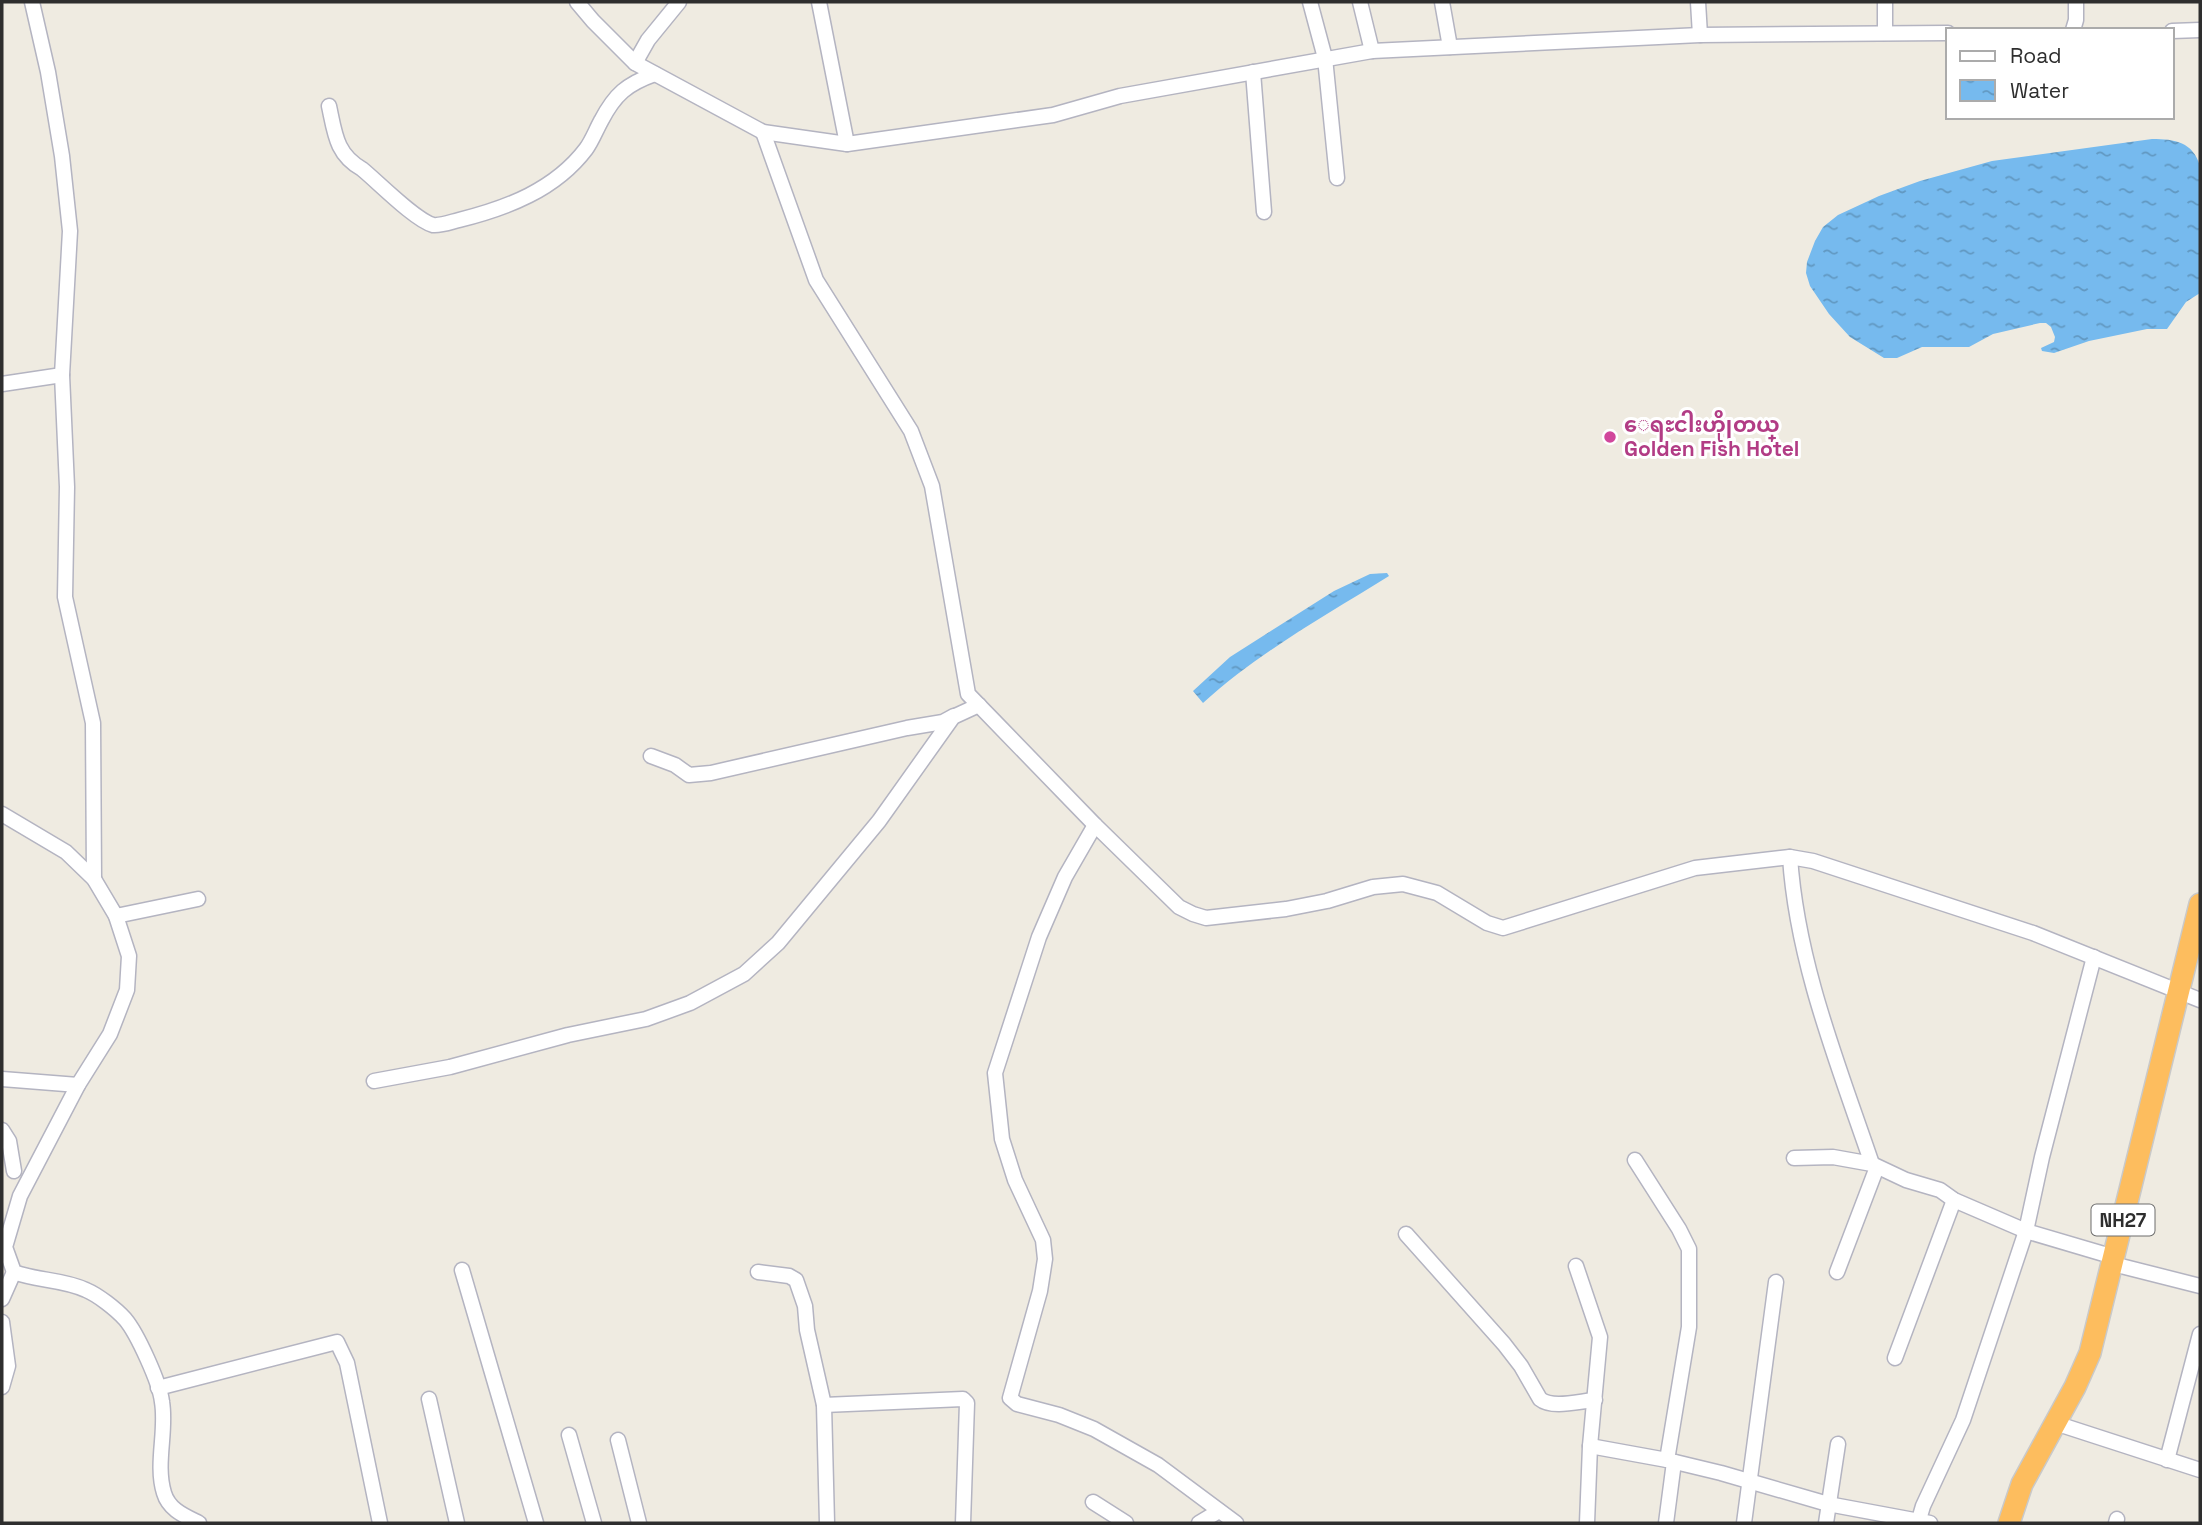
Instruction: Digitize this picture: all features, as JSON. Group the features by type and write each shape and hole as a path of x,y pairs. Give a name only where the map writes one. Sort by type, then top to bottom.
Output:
{"highway":[{"name":"NH27","path":"2009,1523 2022,1484 2075,1387 2090,1353 2200,904"}],"street":[{"path":"32,2 48,72 62,156 70,231 62,375 67,487 65,597 93,723 94,879"},
{"path":"577,2 635,63 763,132 847,144 1053,115 1120,96 1372,51 1700,35 1946,33"},
{"path":"635,63 648,40 680,2"},
{"path":"819,2 847,144"},
{"path":"1310,2 1325,58 1337,178"},
{"path":"1360,2 1372,51"},
{"path":"1441,2 1450,47"},
{"path":"1698,2 1700,35"},
{"path":"1885,2 1885,33"},
{"path":"2074,28 2076,2"},
{"path":"2174,31 2200,30"},
{"path":"1252,72 1264,212"},
{"path":"329,106 341,151 420,218 435,226 481,215 533,195 567,172 588,146 602,118 622,91 632,82 655,74"},
{"path":"763,132 816,280 911,431 925,463 932,486 974,699 1095,825 1179,907 1206,918 1286,909 1327,901 1373,887 1403,884 1437,893 1487,923 1503,928 1695,868 1790,857 1812,860 2020,928 2200,1000"},
{"path":"2,384 62,375"},
{"path":"374,1081 450,1067 568,1035 646,1019 690,1003 744,974 778,943 870,832 953,717 974,699"},
{"path":"651,755 675,765 689,775 711,774 894,730 943,722 953,717"},
{"path":"2,814 66,852 94,879 116,916 129,956 127,990 110,1034 78,1085 20,1196 5,1247 14,1272 2,1299"},
{"path":"1095,825 1065,877 1039,937 995,1073 1002,1139 1015,1180 1043,1240 1045,1258 1040,1291 1010,1398 1017,1404 1059,1415 1094,1429 1158,1465 1236,1523"},
{"path":"1790,857 1792,891 1814,994 1874,1166 1838,1272"},
{"path":"116,916 198,900"},
{"path":"1590,1446 1671,1461 1749,1480 1828,1504 1922,1522 1963,1420 2026,1231 2042,1157 2094,957"},
{"path":"2,1079 78,1085"},
{"path":"2,1130 9,1141 14,1171"},
{"path":"1794,1158 1833,1157 1874,1166 1906,1180 1940,1190 1954,1200 2026,1231 2113,1261 2200,1286"},
{"path":"1635,1160 1679,1229 1689,1250 1689,1327 1671,1461 1666,1523"},
{"path":"1895,1358 1954,1200"},
{"path":"1406,1234 1504,1344 1521,1366 1540,1399 1552,1404 1595,1400"},
{"path":"1576,1266 1600,1337 1590,1446 1587,1523"},
{"path":"462,1270 536,1523"},
{"path":"14,1272 88,1290 125,1320 151,1367 162,1402 161,1454 164,1494 176,1512 199,1523"},
{"path":"758,1272 789,1276 796,1280 805,1306 807,1330 824,1405 827,1523"},
{"path":"1744,1523 1776,1282"},
{"path":"2,1322 8,1366 2,1387"},
{"path":"2167,1460 2200,1334"},
{"path":"158,1388 337,1342 346,1363 380,1523"},
{"path":"429,1399 457,1523"},
{"path":"824,1405 964,1399 967,1411 963,1523"},
{"path":"2055,1423 2200,1470"},
{"path":"569,1435 594,1523"},
{"path":"618,1440 639,1523"},
{"path":"1826,1523 1838,1444"},
{"path":"1093,1502 1126,1523"},
{"path":"1199,1523 1219,1511"}],"water":[{"path":"2152,139 2175,141 2188,147 2200,166 2200,293 2186,302 2167,329 2147,329 2089,341 2054,353 2042,351 2041,348 2054,342 2055,337 2051,327 2040,323 1993,334 1969,347 1922,347 1897,358 1884,358 1850,337 1829,314 1810,286 1806,273 1807,262 1823,227 1838,215 1879,196 1920,181 1992,161"},
{"path":"1387,573 1389,576 1247,667 1203,703 1193,691 1230,657 1334,591 1370,574"}],"place":[{"name":"ေရႊငါးဟိုုတယ္ Golden Fish Hotel","path":"1610,437"}]}
